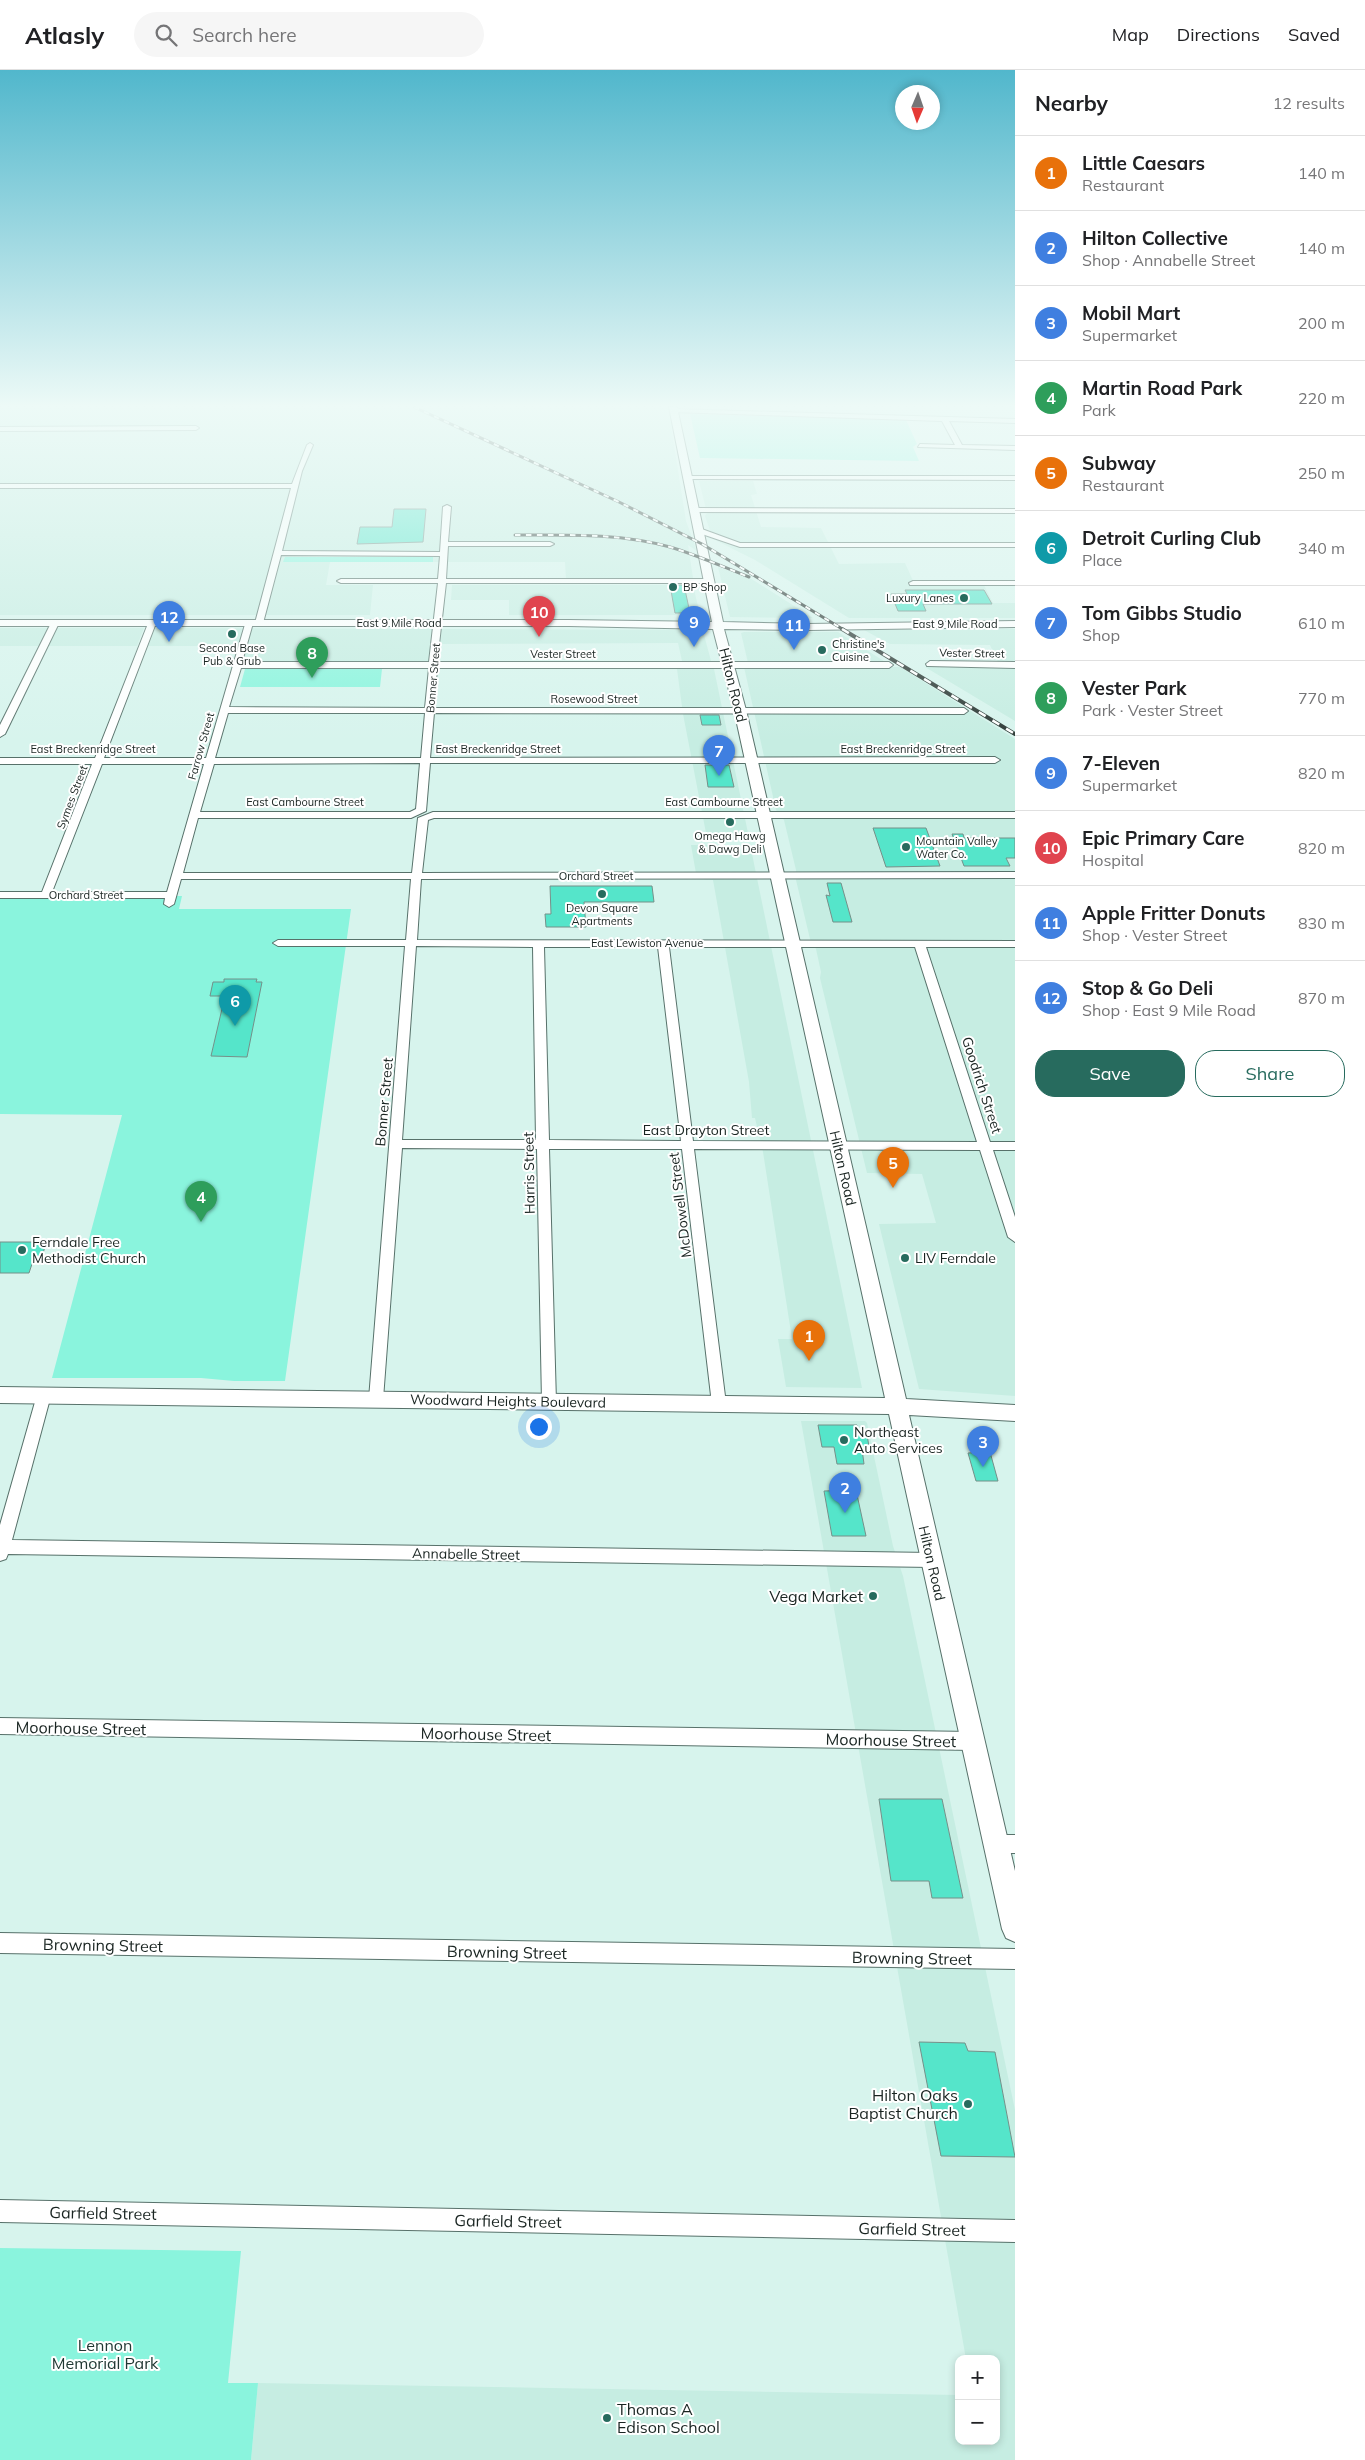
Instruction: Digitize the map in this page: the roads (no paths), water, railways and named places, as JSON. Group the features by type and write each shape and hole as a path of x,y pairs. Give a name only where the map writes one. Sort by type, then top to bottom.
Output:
{"main road":[{"name":"East 9 Mile Road","path":"0,623 254,623"}],"street":[{"name":"Farrow Street","path":"177,876 224,710 277,554 286,519"},
{"name":"Bonner Street","path":"414,814 422,809 446,519"},
{"name":"Hilton Road","path":"697,519 717,624 740,710 973,1741 1005,1844 1015,1929"},
{"path":"699,530 710,531 737,545 1015,545"},
{"path":"445,544 550,544"},
{"path":"277,554 444,554"},
{"path":"341,581 709,581"},
{"path":"913,583 1015,583"},
{"path":"0,734 54,623"},
{"name":"Symes Street","path":"46,895 152,623"},
{"name":"East 9 Mile Road","path":"254,623 877,626 895,624 1015,624"},
{"name":"Vester Street","path":"930,664 1015,665"},
{"name":"Vester Street","path":"238,665 888,665"},
{"name":"Rosewood Street","path":"224,710 964,711"},
{"name":"East Breckenridge Street","path":"0,761 996,760"},
{"name":"East Cambourne Street","path":"195,815 414,814"},
{"name":"Bonner Street","path":"376,1399 421,822 424,818 433,815"},
{"name":"East Cambourne Street","path":"433,815 1015,815"},
{"name":"Orchard Street","path":"0,895 171,900 177,876 1015,875"},
{"name":"East Lewiston Avenue","path":"278,943 1015,944"},
{"name":"Harris Street","path":"538,943 549,1402"},
{"name":"McDowell Street","path":"663,944 719,1404"},
{"name":"Goodrich Street","path":"919,944 1015,1237"},
{"name":"East Drayton Street","path":"396,1144 1015,1146"},
{"name":"Woodward Heights Boulevard","path":"0,1395 897,1407 1015,1413"},
{"path":"1,1550 44,1395"},
{"name":"Annabelle Street","path":"1,1550 932,1560"},
{"name":"Moorhouse Street","path":"0,1726 973,1741"},
{"name":"Browning Street","path":"0,1943 1015,1959"},
{"name":"Garfield Street","path":"0,2211 1015,2231"}],"railway":[{"path":"652,519 702,544 844,630"},
{"path":"515,535 593,536 651,542 690,554 749,577"},
{"path":"842,629 1015,734"}],"place":[{"name":"BP Shop","path":"673,587"},
{"name":"Luxury Lanes","path":"964,598"},
{"name":"Second Base Pub & Grub","path":"232,634"},
{"name":"Epic Primary Care","path":"539,637"},
{"name":"Stop & Go Deli","path":"169,642"},
{"name":"7-Eleven","path":"694,647"},
{"name":"Apple Fritter Donuts","path":"794,650"},
{"name":"Christine's Cuisine","path":"822,650"},
{"name":"Vester Park","path":"312,678"},
{"name":"Tom Gibbs Studio","path":"719,776"},
{"name":"Omega Hawg & Dawg Deli","path":"730,822"},
{"name":"Mountain Valley Water Co.","path":"906,847"},
{"name":"Devon Square Apartments","path":"602,894"},
{"name":"Detroit Curling Club","path":"235,1026"},
{"name":"Subway","path":"893,1188"},
{"name":"Martin Road Park","path":"201,1222"},
{"name":"Ferndale Free Methodist Church","path":"22,1250"},
{"name":"LIV Ferndale","path":"905,1258"},
{"name":"Little Caesars","path":"809,1361"},
{"name":"Northeast Auto Services","path":"844,1440"},
{"name":"Mobil Mart","path":"983,1467"},
{"name":"Hilton Collective","path":"845,1513"},
{"name":"Vega Market","path":"873,1596"},
{"name":"Hilton Oaks Baptist Church","path":"968,2104"},
{"name":"Thomas A Edison School","path":"607,2418"}],"park label":[{"name":"Lennon Memorial Park","path":"105,2354"}]}
